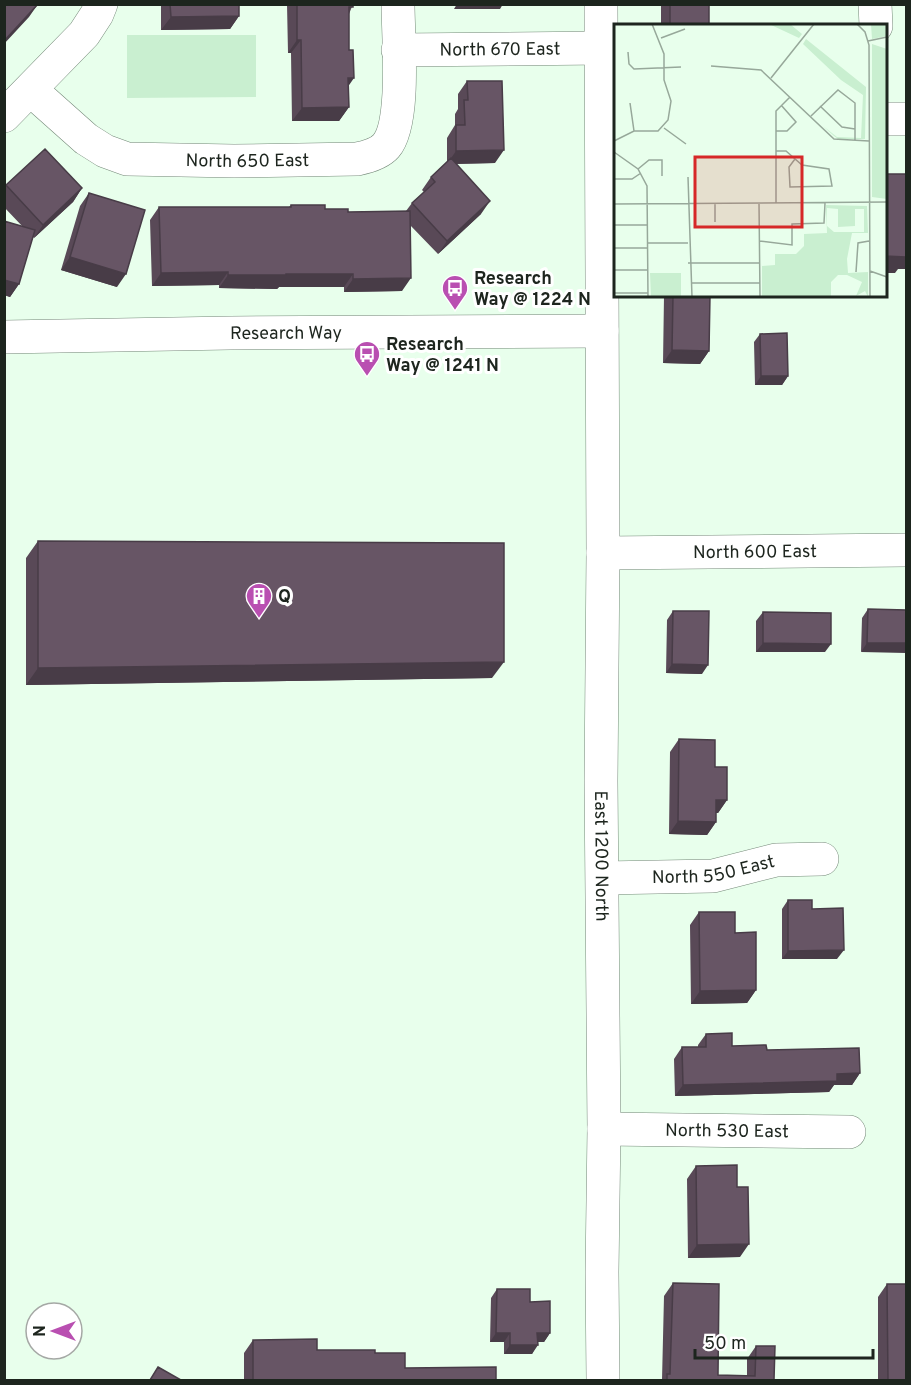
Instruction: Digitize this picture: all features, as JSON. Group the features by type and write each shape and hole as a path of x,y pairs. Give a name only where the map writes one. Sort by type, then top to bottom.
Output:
{"street":[{"path":"4,116 84,34 101,4"},
{"name":"North 650 East","path":"30,90 86,139 105,151 127,159 234,161 357,159 371,156 386,147 394,132 398,113 398,4"},
{"name":"East 1200 North","path":"602,4 603,1380"},
{"path":"875,4 876,24"},
{"name":"North 670 East","path":"398,50 602,48"},
{"path":"887,119 906,119"},
{"name":"Research Way","path":"4,337 602,331"},
{"name":"North 600 East","path":"603,553 906,550"},
{"name":"North 550 East","path":"603,878 713,876 777,860 822,859"},
{"name":"North 530 East","path":"604,1129 849,1132"}],"green space":[{"path":"127,35 256,35 256,97 127,98"}],"building":[{"path":"4,4 38,4 4,41"},
{"path":"170,4 239,4 239,16 171,17"},
{"path":"297,4 353,4 353,7 349,7 349,50 353,50 354,78 348,78 349,107 302,108 301,40 297,40"},
{"path":"670,4 709,4 709,24 670,24"},
{"path":"467,81 502,81 504,150 456,151 456,125 465,125 464,100 468,100"},
{"path":"45,149 82,188 43,225 6,185"},
{"path":"451,158 490,201 447,241 412,203 435,182 431,177"},
{"path":"887,174 906,174 906,257 887,256"},
{"path":"89,193 145,210 126,274 70,257"},
{"path":"291,205 325,205 325,209 348,209 348,212 410,211 411,278 353,279 353,274 161,273 159,207 291,207"},
{"path":"4,221 35,230 19,284 4,280"},
{"path":"673,297 710,297 709,351 672,350"},
{"path":"787,333 788,376 761,376 760,334"},
{"name":"Q","path":"38,541 504,543 504,662 38,668"},
{"path":"868,609 906,610 906,643 867,643"},
{"path":"673,611 709,611 708,665 672,664"},
{"path":"763,612 831,613 831,644 763,643"},
{"path":"679,739 715,740 715,767 727,767 727,800 716,800 716,822 678,821"},
{"path":"788,900 812,900 812,909 843,908 844,950 788,951"},
{"path":"699,912 735,912 735,933 756,932 756,990 700,991"},
{"path":"732,1033 732,1046 766,1045 767,1050 859,1048 860,1073 837,1074 837,1081 683,1085 682,1047 706,1047 706,1034"},
{"path":"737,1165 737,1187 748,1187 749,1244 697,1245 696,1166"},
{"path":"673,1283 719,1284 718,1375 755,1376 756,1346 775,1346 774,1380 667,1380 667,1374 670,1374"},
{"path":"887,1284 906,1284 906,1380 888,1380"},
{"path":"497,1289 530,1289 530,1302 550,1301 550,1333 537,1333 538,1345 510,1345 510,1333 496,1333"},
{"path":"317,1339 317,1350 375,1350 375,1353 405,1353 405,1368 496,1367 496,1380 253,1380 253,1340"},
{"path":"158,1367 181,1380 150,1380"}],"place":[{"name":"Research Way @ 1224 N","path":"455,311"},
{"name":"Research Way @ 1241 N","path":"367,377"},
{"name":"Q","path":"259,619"}]}
